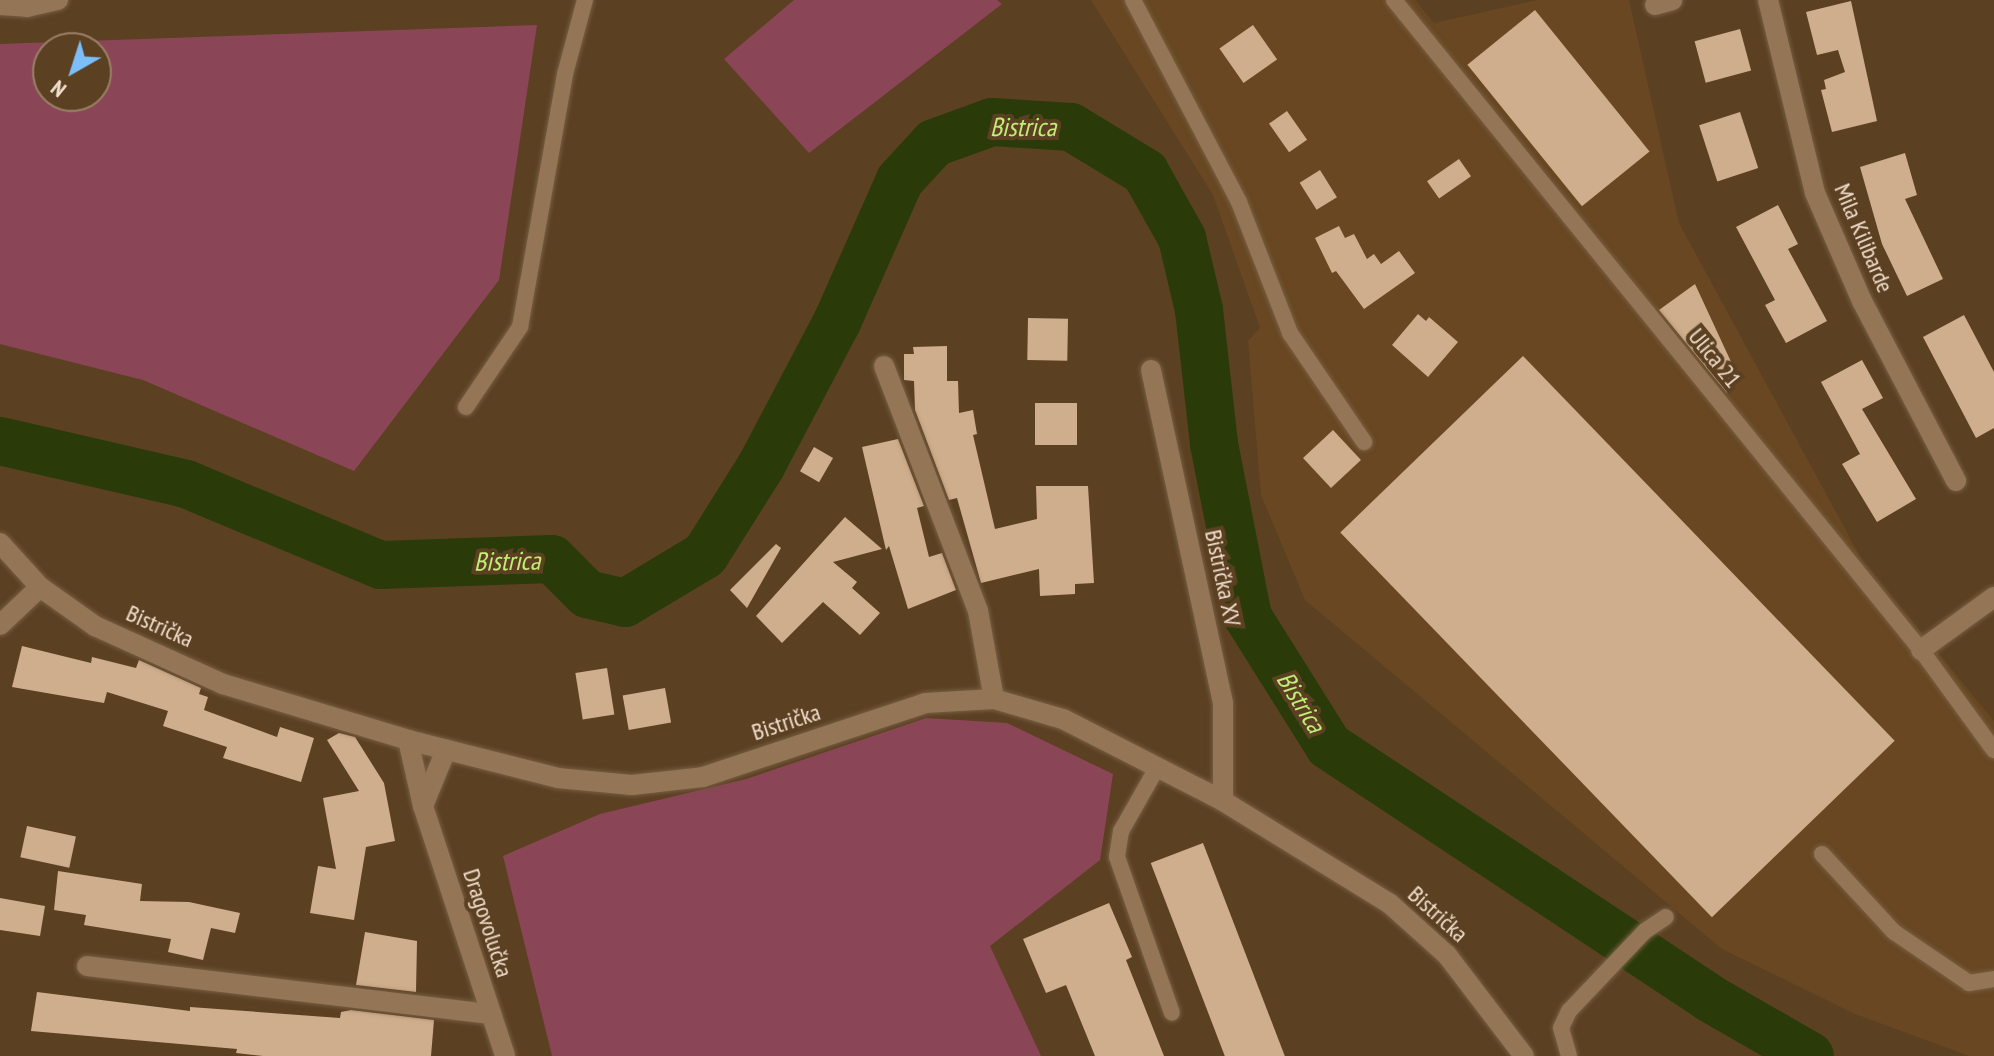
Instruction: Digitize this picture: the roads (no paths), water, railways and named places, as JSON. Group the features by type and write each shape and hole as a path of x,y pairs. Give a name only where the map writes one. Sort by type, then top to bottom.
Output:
{"street":[{"path":"0,5 27,7 58,0"},
{"name":"Mila Kilibarde","path":"1768,0 1815,193 1862,301 1956,481"},
{"path":"884,366 978,611 994,699"},
{"name":"Bistrička XV","path":"1151,370 1223,702 1223,801"},
{"name":"Bistrička","path":"0,543 40,587 95,626 223,684 408,740 558,778 632,785 703,777 925,703 994,699 1063,719 1223,801 1389,903 1447,955 1524,1056"},
{"path":"0,625 40,587"},
{"path":"1921,650 1994,597"},
{"name":"Dragovolučka","path":"408,740 423,806 505,1056"},
{"path":"423,806 446,750"},
{"path":"87,966 491,1014"}],"lane":[{"path":"466,407 520,327 565,74 585,0"},
{"path":"1133,0 1239,202 1290,333 1364,442"},
{"name":"Ulica 21","path":"1394,0 1921,650 1994,750"},
{"path":"1158,766 1121,831 1117,857 1172,1013"},
{"path":"1822,854 1894,932 1969,983 1994,979"},
{"path":"1569,1056 1563,1019 1645,931 1666,917"}],"waterway":[{"name":"Bistrica","path":"0,441 186,484 381,565 552,559 587,594 625,603 705,555 761,466 837,322 900,180 934,143 992,122 1071,127 1145,172 1182,238 1199,310 1214,444 1248,617 1329,746 1711,999 1810,1056"}]}
